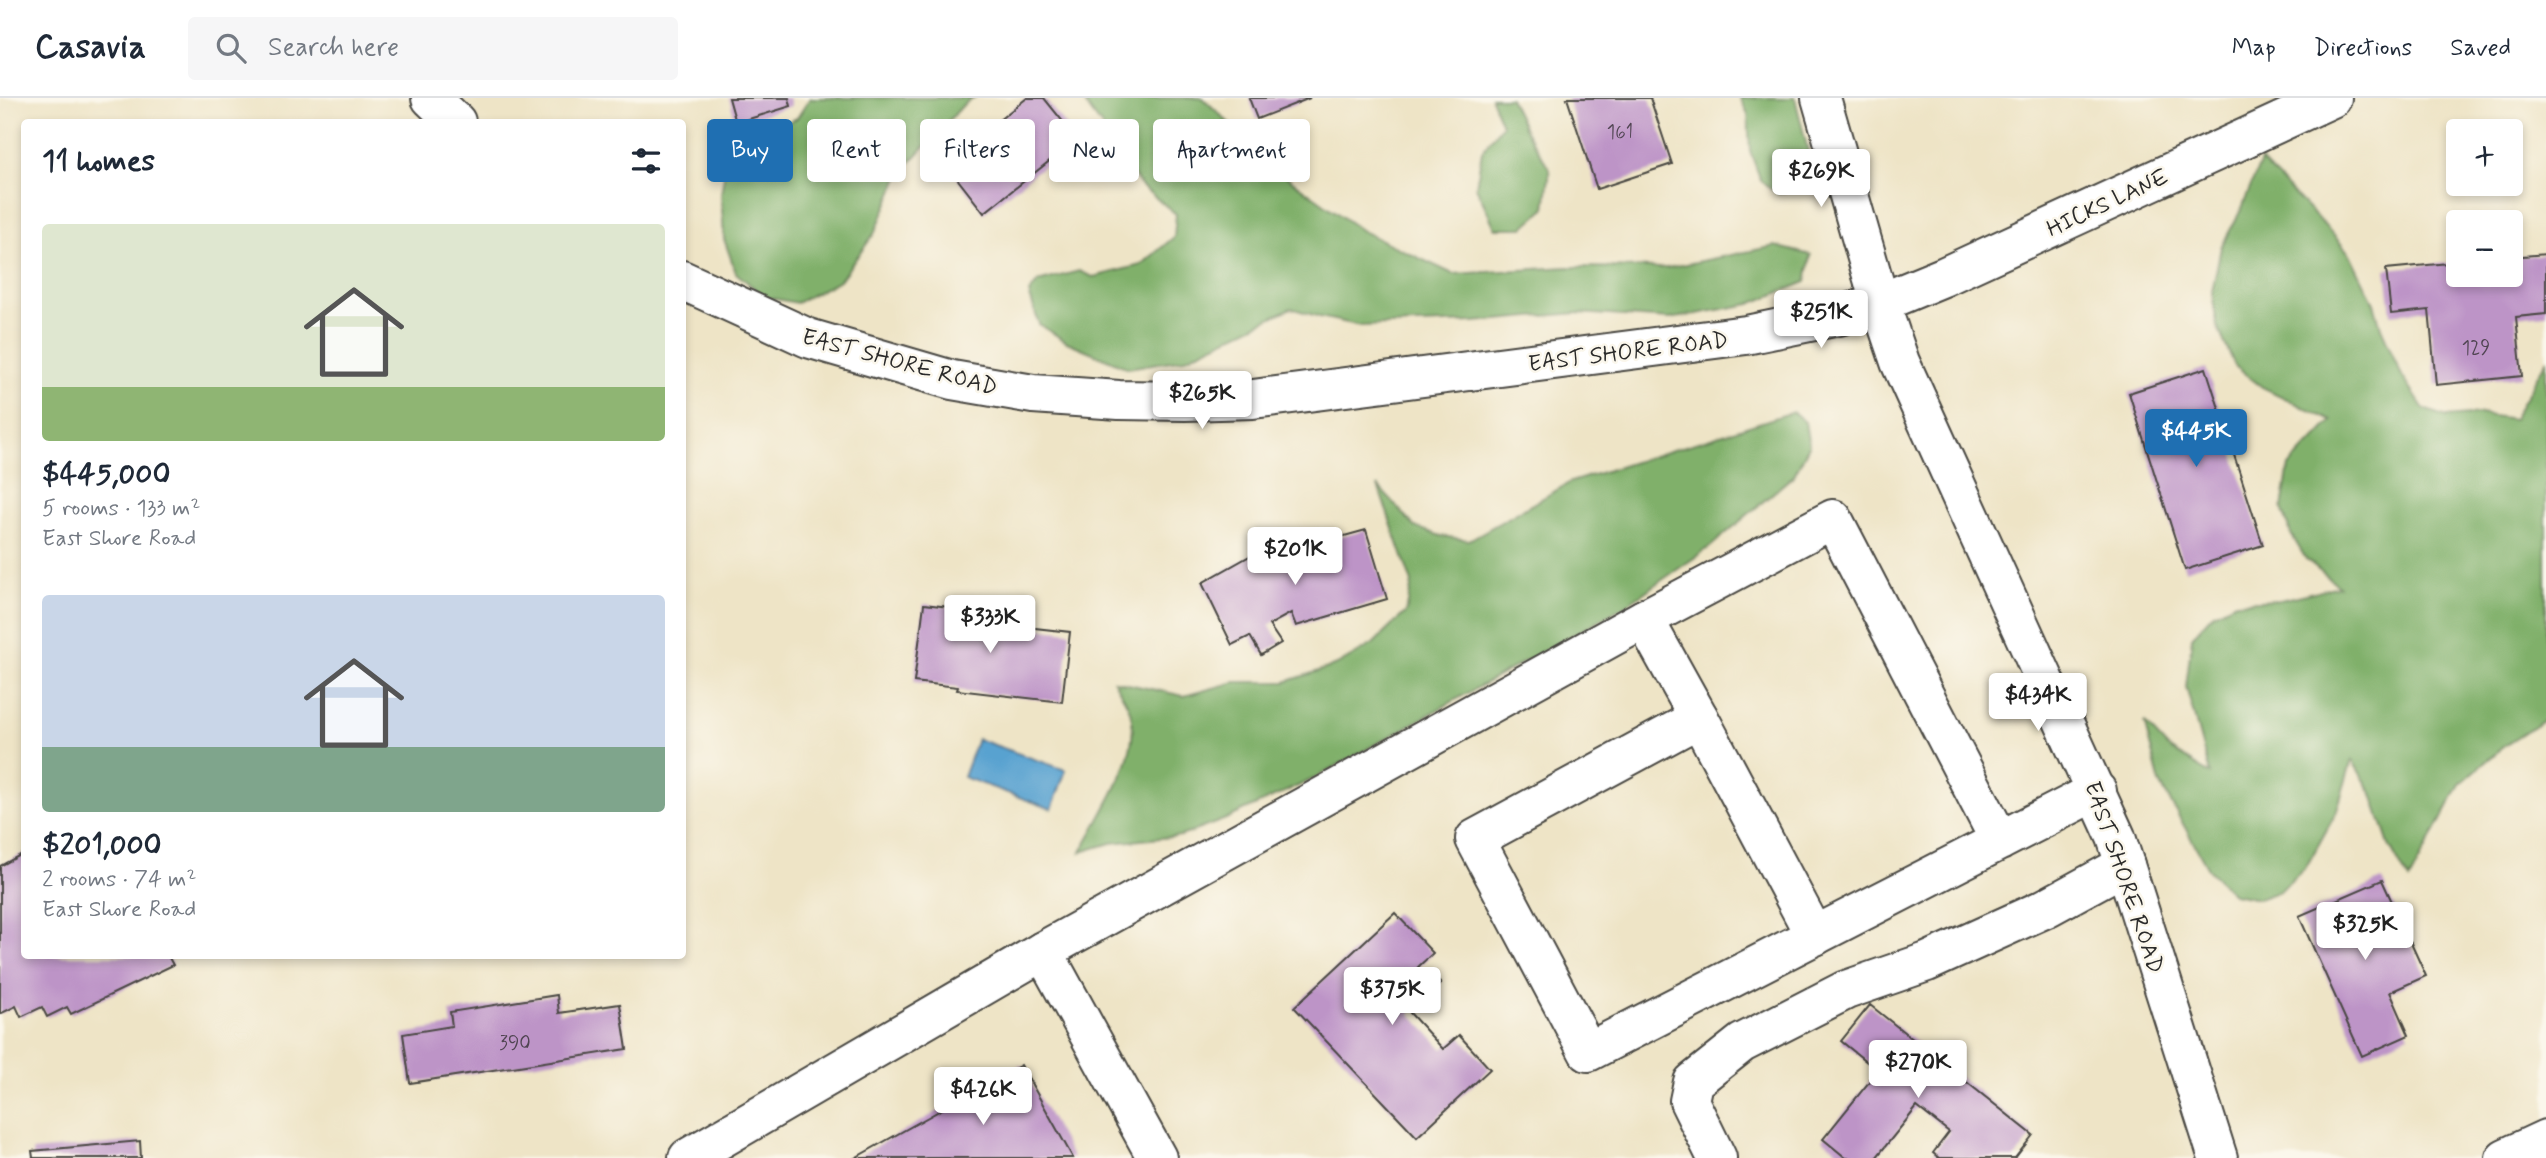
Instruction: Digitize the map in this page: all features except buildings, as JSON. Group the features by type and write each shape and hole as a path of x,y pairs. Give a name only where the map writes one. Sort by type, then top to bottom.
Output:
{"main road":[{"path":"430,98 453,119"},
{"path":"1821,98 1880,303"},
{"name":"HICKS LANE","path":"1880,303 1943,277 2332,98"},
{"name":"EAST SHORE ROAD","path":"686,282 808,338 952,380 1033,394 1119,400 1253,399 1308,392 1746,335 1839,316 1880,303 1900,362 2097,791 2125,865 2218,1158"},
{"path":"688,1158 1042,951 1644,619 1833,519 2000,841"},
{"path":"1644,619 1815,936"},
{"path":"1699,718 1475,839 1588,1052 2097,791"},
{"path":"1717,1158 1689,1101 1693,1082 1742,1043 1846,990 1927,962 2044,909 2125,865"},
{"path":"1042,951 1157,1158"},
{"path":"2505,1158 2546,1139"}],"green space":[{"path":"810,98 975,98 965,103 950,119 920,119 920,152 906,167 906,119 807,119 807,182 897,182 874,234 840,280 797,303 765,297 736,273 724,239 721,194 723,182 793,182 793,120"},
{"path":"1081,98 1203,98 1225,119 1153,119 1153,182 1294,182 1362,231 1453,274 1568,267 1667,268 1775,246 1811,255 1806,282 1750,304 1670,319 1578,313 1474,322 1361,326 1291,308 1184,359 1128,368 1067,342 1039,324 1029,293 1038,282 1079,271 1093,277 1141,265 1174,237 1176,214 1138,182 1139,119 1096,119"},
{"path":"1491,98 1510,98 1527,133 1550,169 1545,208 1523,228 1495,228 1476,187 1482,151 1502,125"},
{"path":"1740,98 1795,98 1809,155 1798,187 1778,194 1761,181 1750,151 1748,114"},
{"path":"2261,161 2350,254 2374,303 2381,328 2402,376 2424,409 2446,417 2480,414 2513,419 2546,361 2546,719 2503,747 2460,784 2409,881 2389,845 2371,791 2352,760 2336,813 2306,867 2280,891 2259,899 2233,894 2210,872 2160,783 2144,722 2168,748 2210,774 2186,687 2192,637 2213,613 2236,602 2280,600 2339,586 2306,559 2291,534 2282,508 2289,466 2332,421 2262,387 2235,366 2217,326 2212,292 2221,247 2242,208"},
{"path":"1793,412 1805,422 1809,446 1794,475 1710,547 1623,607 1311,780 1226,819 1181,836 1111,843 1081,852 1118,784 1131,746 1133,728 1130,711 1114,681 1184,696 1235,682 1285,682 1337,665 1373,644 1406,612 1412,583 1378,486 1415,527 1441,536 1469,540 1571,482"}],"water":[{"path":"977,739 1066,770 1052,809 963,777"}]}
